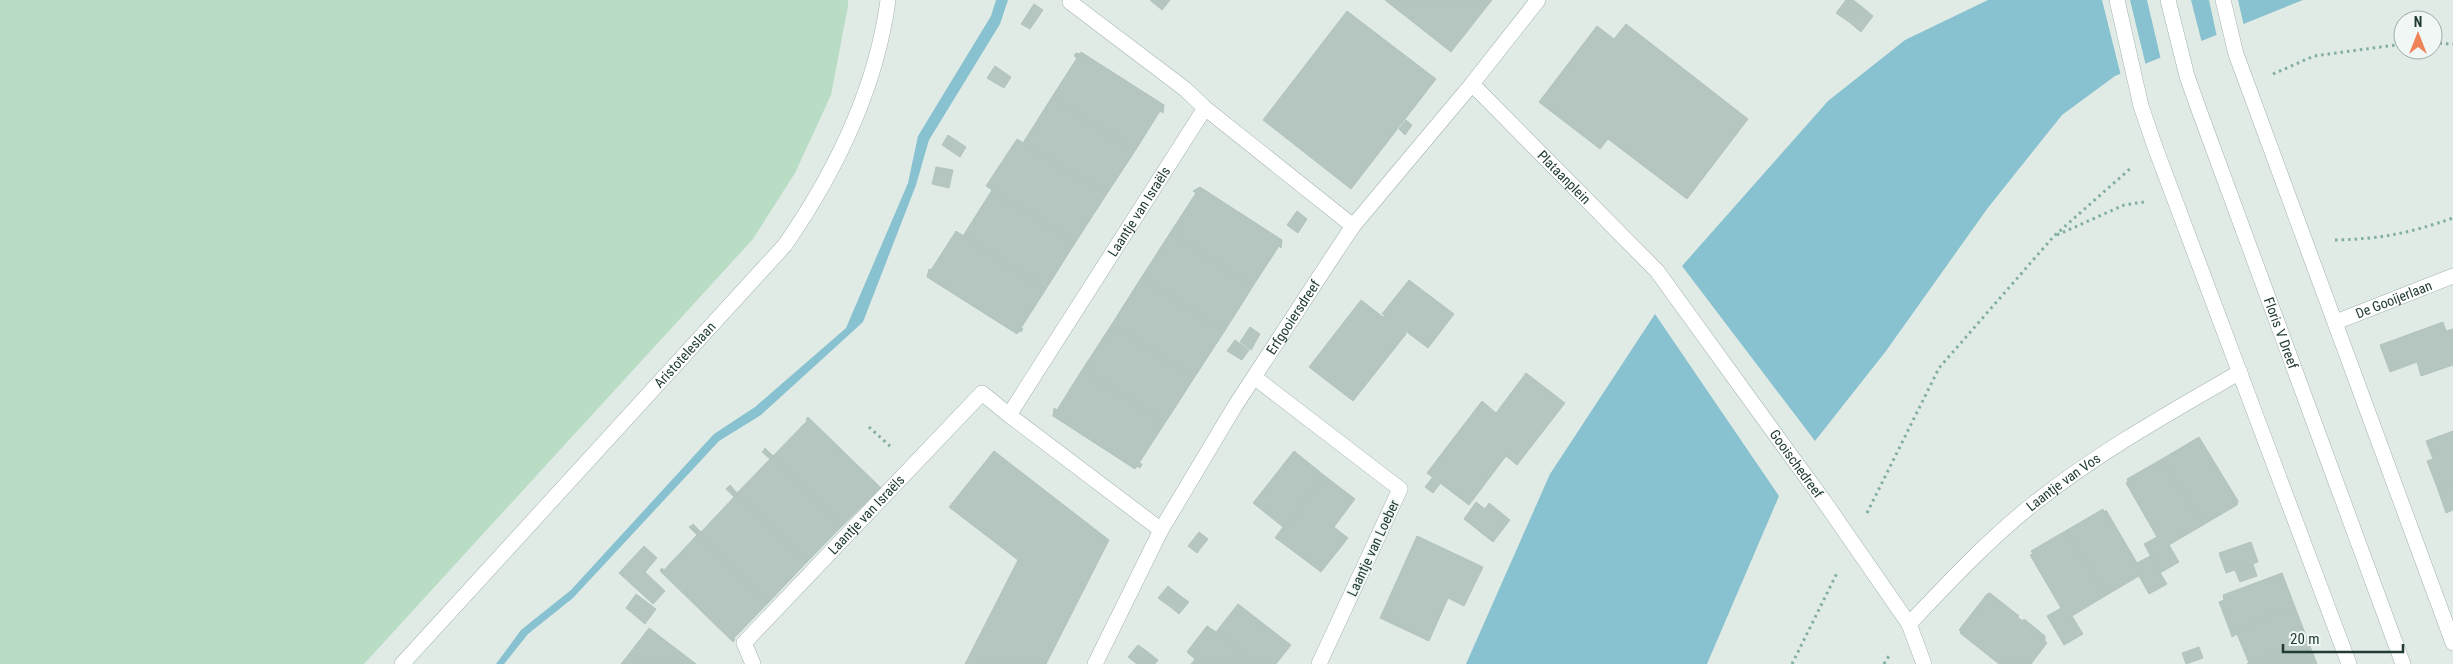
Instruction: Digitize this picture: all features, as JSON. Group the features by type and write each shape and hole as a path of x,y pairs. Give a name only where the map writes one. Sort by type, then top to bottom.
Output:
{"street":[{"name":"Aristoteleslaan","path":"402,664 785,245 817,199 849,138 883,34 888,0"},
{"name":"Erfgooiersdreef","path":"1095,664 1161,530 1254,377 1353,226 1472,84 1538,0"},
{"path":"2117,0 2141,106 2349,664"},
{"name":"Floris V Dreef","path":"2168,0 2187,76 2403,664"},
{"path":"2223,0 2236,54 2453,642"},
{"path":"1070,2 1184,89 1205,108 1353,226"},
{"name":"Plataanplein","path":"1472,84 1657,271"},
{"name":"Laantje van Israëls","path":"1009,415 1205,108"},
{"name":"Gooischedreef","path":"1657,271 1853,542 1909,624 1924,664"},
{"name":"De Gooijerlaan","path":"2336,322 2453,276"},
{"name":"Laantje van Vos","path":"1909,624 1952,579 2030,506 2123,440 2240,372"},
{"name":"Laantje van Loeber","path":"1254,377 1400,490 1319,664"},
{"name":"Laantje van Israëls","path":"753,664 744,643 982,393 1161,530"}],"path":[{"path":"2247,84 2314,56 2393,45"},
{"path":"1792,664 1940,368 2054,236 2155,146"},
{"path":"2054,236 2124,205 2142,202 2175,201"},
{"path":"2303,234 2336,240 2377,238 2412,232 2453,218"}],"green space":[{"path":"0,0 848,0 848,6 831,95 795,173 753,239 364,664 0,664"}],"water":[{"path":"996,0 1008,0 1000,24 929,140 916,185 863,322 761,415 719,441 573,598 528,634 504,664 496,664 521,630 571,590 714,434 755,407 846,328 908,183 918,136 991,16"},
{"path":"1988,0 2303,0 2115,76 2062,115 1987,209 1886,351 1815,441 1682,266 1828,101 1905,40"},
{"path":"1655,314 1779,496 1707,664 1466,664 1550,474"}],"pier":[{"path":"2102,0 2130,0 2146,66 2121,76"},
{"path":"2147,0 2191,0 2202,43 2161,60"},
{"path":"2209,0 2238,0 2244,26 2217,37"}],"building":[{"path":"1150,0 1170,0 1162,10"},
{"path":"1385,0 1492,0 1451,52"},
{"path":"1846,0 1853,0 1861,6 1849,22 1836,13"},
{"path":"1034,4 1043,10 1030,29 1021,24"},
{"path":"1861,6 1873,16 1861,32 1849,22"},
{"path":"1347,11 1436,79 1351,189 1263,120"},
{"path":"1626,24 1748,119 1687,199 1608,139 1600,149 1539,102 1597,26 1614,39"},
{"path":"1081,52 1164,105 1163,113 1160,111 1135,151 1052,97 1077,58 1074,56 1076,53 1079,54"},
{"path":"995,66 1011,77 1004,88 987,78"},
{"path":"1052,97 1135,151 1106,195 1023,143"},
{"path":"1406,120 1412,125 1405,135 1399,129"},
{"path":"948,135 966,147 960,157 942,145"},
{"path":"1017,139 1106,195 1075,243 986,186"},
{"path":"936,167 953,170 949,188 932,184"},
{"path":"1200,187 1282,240 1281,248 1279,246 1253,286 1170,233 1196,193 1193,191"},
{"path":"992,190 1075,243 1046,289 963,236"},
{"path":"1297,211 1307,219 1298,233 1287,225"},
{"path":"956,231 1046,289 1021,328 1023,329 1021,332 1019,331 1017,334 927,277 929,269 931,270"},
{"path":"1170,233 1253,286 1224,332 1141,278"},
{"path":"1141,278 1224,332 1194,378 1112,324"},
{"path":"1409,280 1454,314 1428,348 1404,330 1406,334 1353,401 1309,367 1361,300 1383,317 1385,315 1382,314"},
{"path":"2443,322 2446,331 2453,329 2453,365 2421,376 2417,362 2390,372 2380,345"},
{"path":"1112,324 1194,378 1165,423 1082,370"},
{"path":"1250,327 1260,334 1251,350 1240,342"},
{"path":"1235,340 1249,350 1242,360 1227,351"},
{"path":"1082,370 1165,423 1139,463 1142,464 1140,468 1137,466 1135,469 1053,416 1054,408 1057,410"},
{"path":"1526,373 1565,403 1517,465 1506,456 1469,505 1427,473 1482,401 1496,413"},
{"path":"808,417 881,488 842,526 764,450 765,448 773,456 807,421"},
{"path":"2453,431 2453,481 2437,487 2427,461 2433,459 2426,441"},
{"path":"2199,437 2238,501 2237,505 2203,525 2162,459"},
{"path":"764,450 842,526 806,563 728,487 730,485 737,493 770,459 762,452"},
{"path":"994,451 1109,540 1046,664 965,664 1018,560 949,507"},
{"path":"1294,451 1325,476 1277,539 1275,538 1283,527 1253,503"},
{"path":"2162,459 2203,525 2169,545 2179,562 2160,573 2144,544 2157,537 2126,483 2128,482 2127,479"},
{"path":"1325,476 1355,499 1334,527 1348,538 1321,572 1277,539"},
{"path":"1432,478 1440,484 1433,493 1425,487"},
{"path":"2453,481 2453,510 2446,513 2437,487"},
{"path":"728,487 806,563 769,602 691,526 693,524 701,532 734,497 726,489"},
{"path":"1476,502 1485,509 1489,503 1510,520 1493,542 1464,519"},
{"path":"2103,509 2104,512 2106,510 2137,563 2150,556 2167,584 2149,594 2139,576 2105,596 2067,530"},
{"path":"691,526 769,602 734,638 733,642 660,571 662,568 664,570 697,535 689,527"},
{"path":"2067,530 2105,596 2072,616 2083,634 2064,645 2047,616 2061,608 2030,555 2033,554 2031,551"},
{"path":"1199,532 1208,539 1197,553 1188,546"},
{"path":"1417,536 1483,567 1464,606 1448,598 1429,641 1380,618"},
{"path":"2251,542 2258,562 2226,573 2219,553"},
{"path":"644,546 657,558 645,572 665,591 653,604 619,573"},
{"path":"2253,564 2257,576 2240,582 2235,570"},
{"path":"2282,573 2295,607 2230,631 2219,602 2224,600 2223,595"},
{"path":"1168,586 1178,594 1169,606 1158,598"},
{"path":"1990,593 2019,616 2017,617 2023,621 2024,619 2045,636 2047,643 2031,664 1999,664 1960,633 1961,631 1959,630 1987,594"},
{"path":"636,594 656,609 645,624 626,608"},
{"path":"1178,594 1189,602 1179,614 1169,606"},
{"path":"1238,604 1291,645 1276,664 1256,664 1207,626 1216,632"},
{"path":"2295,607 2308,641 2249,663 2237,634 2232,637 2230,631"},
{"path":"1207,626 1256,664 1203,664 1187,652"},
{"path":"649,628 696,664 642,664 629,654"},
{"path":"2308,641 2317,664 2247,664 2249,663"},
{"path":"1138,645 1148,652 1137,664 1128,657"},
{"path":"2199,647 2203,658 2186,664 2182,653"},
{"path":"1148,652 1158,660 1155,664 1138,664"},
{"path":"1187,652 1203,664 1191,664 1195,659"},
{"path":"629,654 642,664 621,664"}]}
